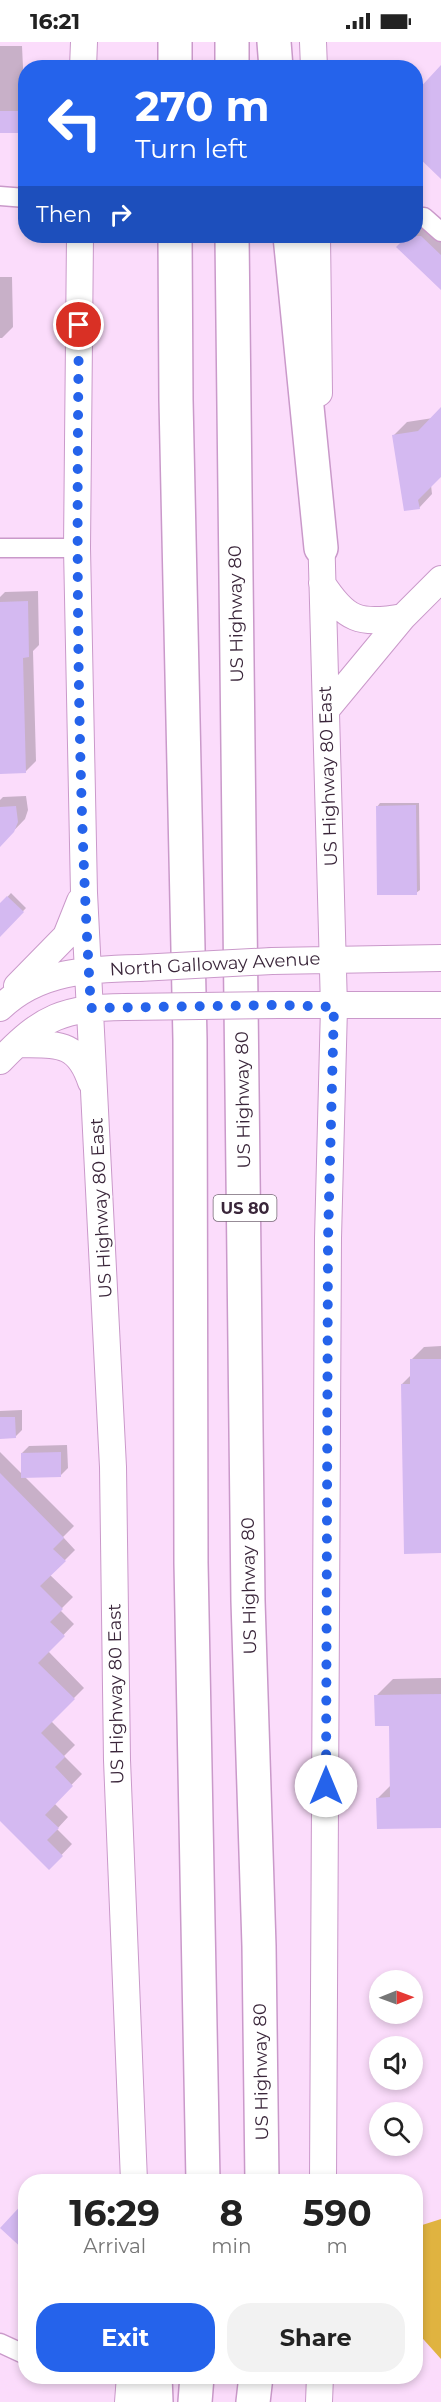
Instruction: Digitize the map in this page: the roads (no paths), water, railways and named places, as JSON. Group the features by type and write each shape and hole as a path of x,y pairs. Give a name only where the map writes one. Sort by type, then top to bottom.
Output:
{"highway":[{"path":"175,42 175,60"},
{"path":"232,42 232,60"},
{"path":"274,42 275,60"},
{"name":"US 80","path":"175,243 176,400 190,1040 191,1563 203,2174"},
{"name":"US Highway 80","path":"232,243 248,1601 259,1958 262,2174"},
{"path":"291,243 321,548"},
{"path":"155,2384 156,2402"},
{"path":"195,2402 196,2384"},
{"path":"253,2402 255,2384"}],"main road":[{"path":"83,60 84,42"},
{"path":"313,42 314,60"},
{"name":"US Highway 80 East","path":"80,243 77,548 84,893 113,1467 117,1781 134,2174"},
{"name":"US Highway 80 East","path":"317,243 321,548 334,1007 328,1238 323,2174"},
{"path":"326,710 403,617 441,579"},
{"path":"322,583 338,607 351,616 377,622 403,617"},
{"path":"0,1007 27,974 66,936 84,893"},
{"name":"North Galloway Avenue","path":"0,1007 40,980 89,970 333,959 441,958"},
{"path":"9,1053 52,1017 91,1008 441,1005"},
{"path":"9,1053 64,1047 78,1055 84,1063 96,1095"},
{"path":"128,2402 129,2384"},
{"path":"319,2402 320,2384"}],"street":[{"path":"0,196 18,197"},
{"path":"424,217 441,232"},
{"path":"0,548 77,548"},
{"path":"0,2343 18,2351"}]}
